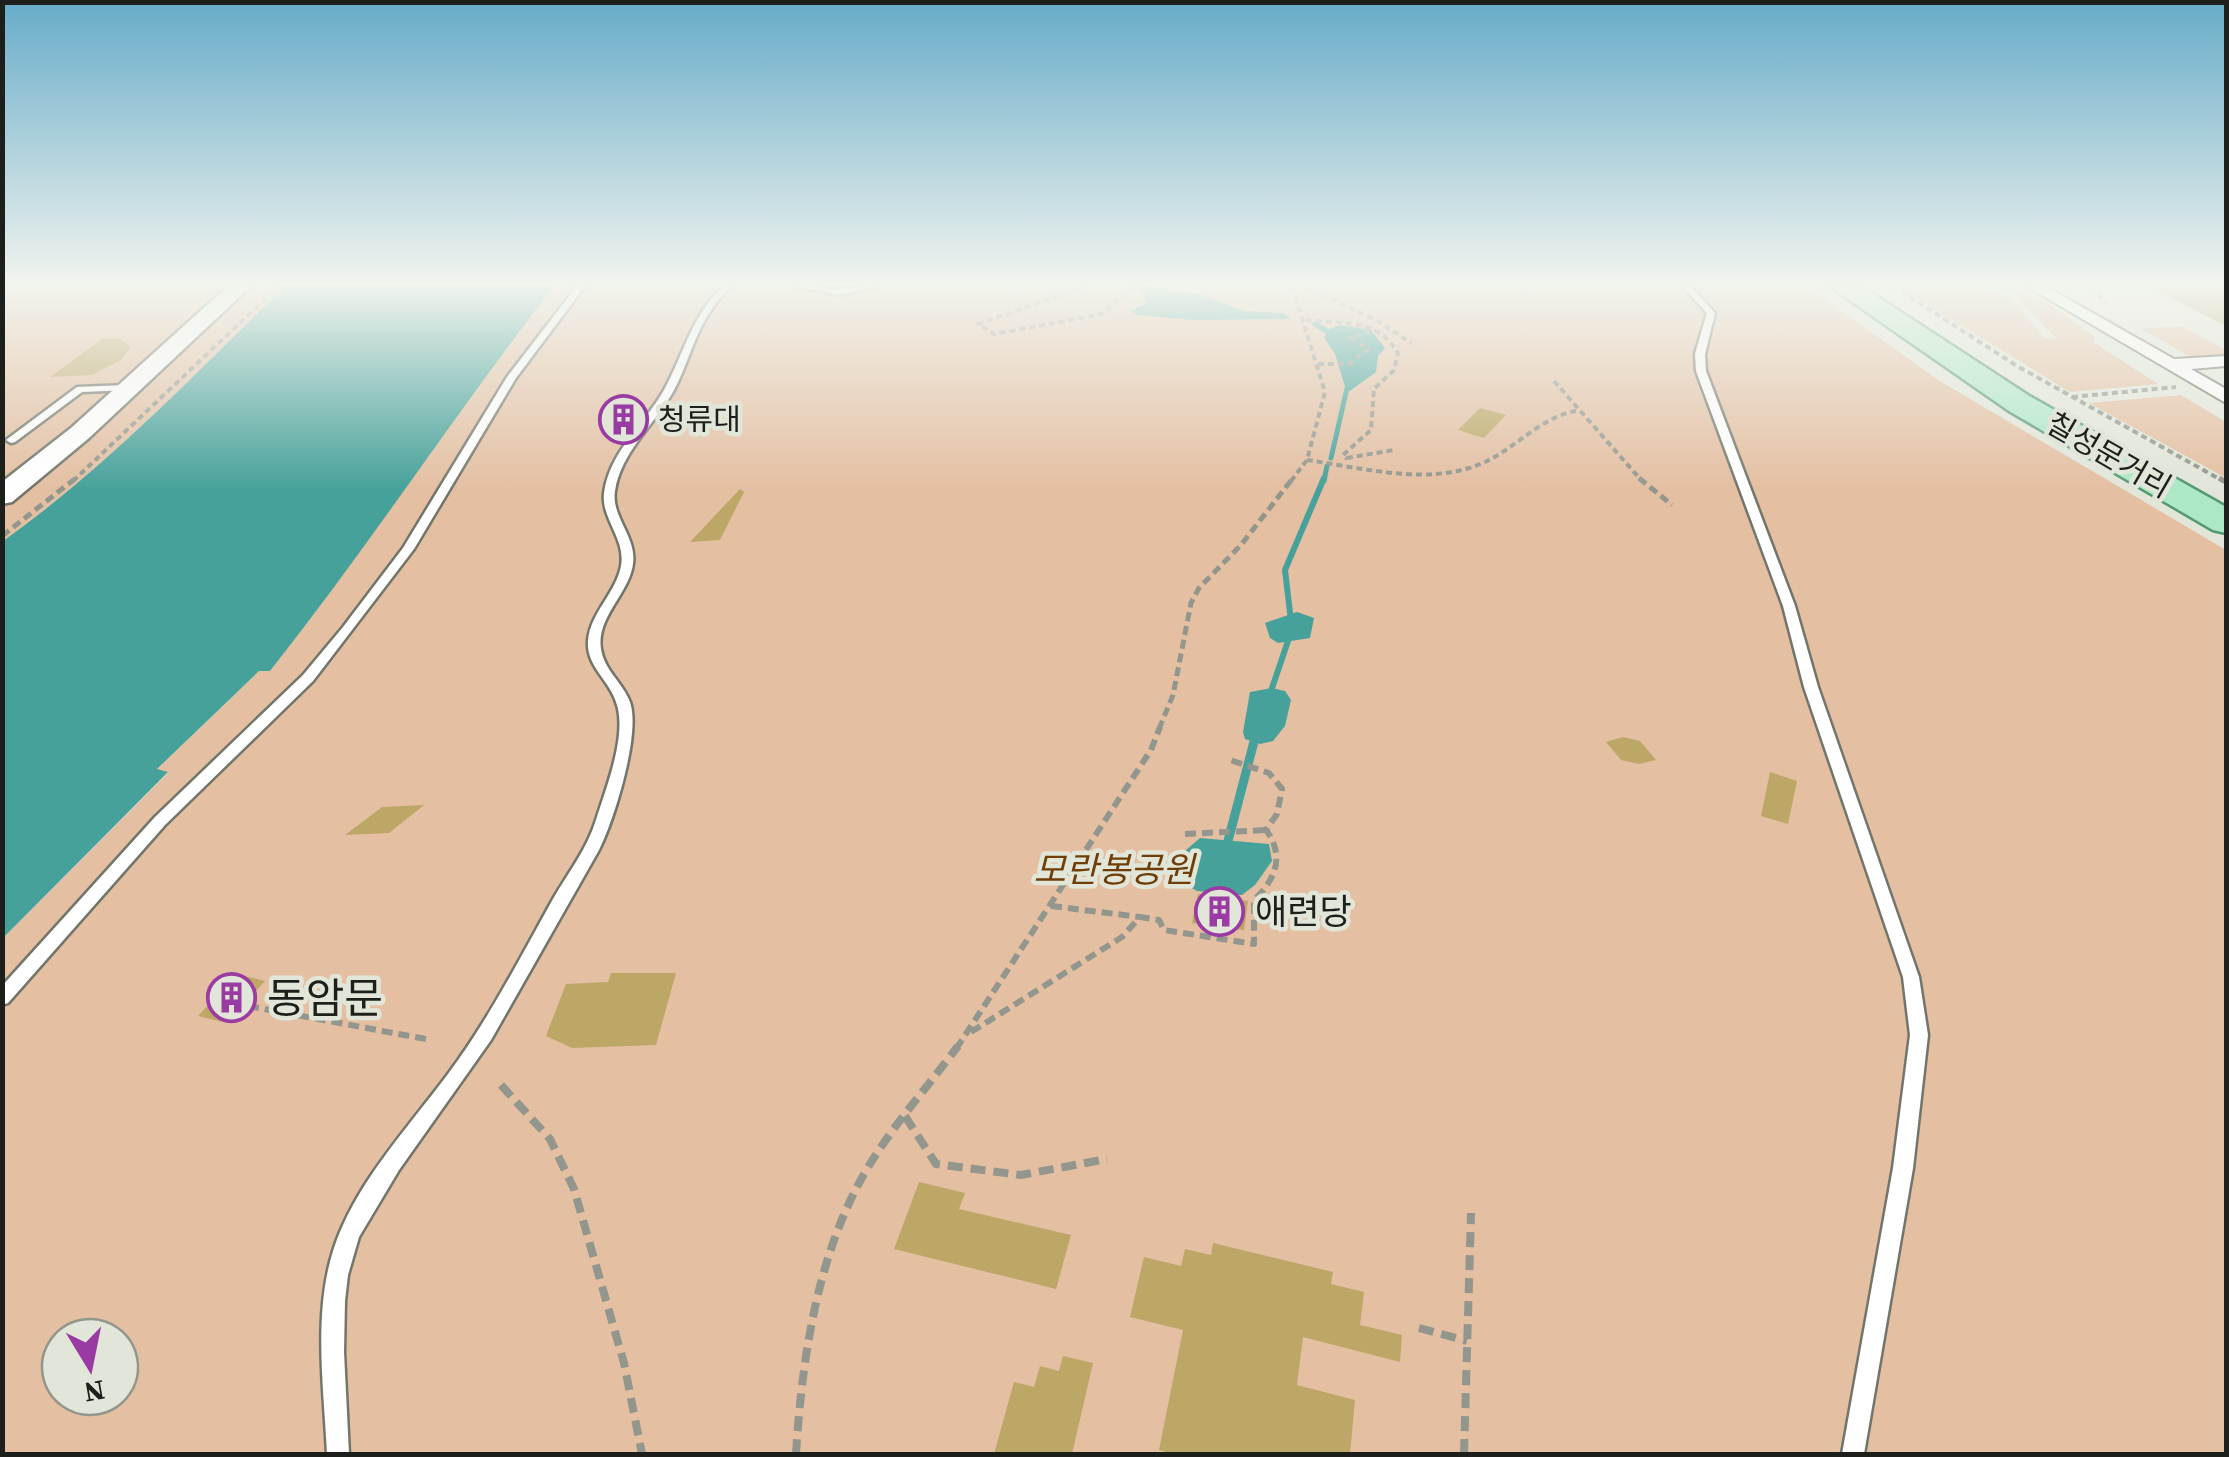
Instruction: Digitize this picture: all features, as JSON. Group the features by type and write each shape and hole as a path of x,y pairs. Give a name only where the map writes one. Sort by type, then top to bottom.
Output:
{"main road":[{"name":"칠성문거리","path":"1945,354 2020,404 2226,522"},
{"name":"칠성문거리","path":"1971,354 2054,399 2226,504"}],"street":[{"path":"2,496 80,433 165,354"},
{"path":"2151,354 2226,398"},
{"path":"2170,365 2226,361"}],"lane":[{"path":"2,998 160,821 308,678 408,549 529,354"},
{"path":"338,1454 335,1324 338,1269 345,1245 416,1131 500,1015 568,887 593,853 619,764 624,720 624,702 601,666 594,639 627,567 623,538 608,507 610,487 622,459 671,386 687,354"},
{"path":"1700,354 1701,371 1789,606 1811,687 1911,978 1919,1034 1903,1168 1852,1454"},
{"path":"11,440 80,389 127,388"}],"path":[{"path":"2,536 92,466 209,354"},
{"path":"796,1454 799,1404 828,1252 869,1165 965,1036 1151,750 1173,695 1190,603 1198,588 1241,546 1307,460 1326,392 1315,354"},
{"path":"1318,364 1349,364 1362,354"},
{"path":"1345,461 1343,454 1371,430 1374,389 1388,378 1397,360 1395,354"},
{"path":"1990,354 2054,399 2226,482"},
{"path":"1554,381 1638,477 1672,505"},
{"path":"2054,399 2179,387"},
{"path":"1345,461 1452,472 1486,461 1564,411 1580,410"},
{"path":"1307,460 1334,463 1394,450"},
{"path":"1186,834 1202,830 1252,834 1266,830 1283,799 1281,786 1263,766 1227,759"},
{"path":"1051,906 1159,920 1164,930 1254,944 1254,900 1270,886 1278,862 1277,843 1266,830"},
{"path":"965,1036 1122,937 1140,917"},
{"path":"248,1006 430,1040"},
{"path":"500,1086 550,1139 574,1189 624,1363 642,1454"},
{"path":"906,1116 936,1164 1021,1175 1107,1159"},
{"path":"1464,1454 1470,1213"},
{"path":"1419,1328 1467,1341"}],"green space":[{"path":"3,354 216,354 114,451 3,541"},
{"name":"모란봉공원","path":"503,354 1902,354 1938,380 2226,550 2226,1454 3,1454 3,938 168,773 155,771 259,671 270,671"},
{"path":"2008,354 2112,354 2158,384 2070,392"},
{"path":"2186,354 2226,354 2226,356 2193,358"},
{"path":"2181,395 2226,422 2226,478 2089,403"}],"water":[{"path":"216,354 503,354 270,671 259,671 157,769 168,772 3,938 3,541 114,451"},
{"path":"1335,354 1380,354 1376,372 1347,393"},
{"path":"1297,612 1314,618 1310,638 1278,643 1270,638 1265,623"},
{"path":"1272,688 1285,691 1291,700 1285,726 1273,741 1260,744 1245,739 1250,692"},
{"path":"1200,838 1269,844 1272,861 1255,885 1242,895 1197,891 1176,879 1186,850"}],"building":[{"path":"81,354 126,354 92,375 50,377"},
{"path":"1480,408 1506,415 1484,438 1458,430"},
{"name":"청류대","path":"618,409 644,409 629,429 603,428"},
{"path":"740,489 744,492 720,540 690,542"},
{"path":"1623,737 1640,741 1656,760 1639,764 1621,760 1606,742"},
{"path":"1770,772 1797,781 1788,824 1761,816"},
{"path":"424,805 389,833 345,835 382,807"},
{"name":"애련당","path":"1198,894 1248,901 1244,930 1192,923"},
{"path":"611,973 676,973 656,1045 572,1048 546,1036 566,984 608,982"},
{"name":"동암문","path":"237,974 265,981 227,1023 198,1016"},
{"path":"919,1182 965,1193 959,1209 1071,1235 1056,1289 894,1249"},
{"path":"1213,1243 1333,1272 1331,1284 1364,1292 1360,1325 1402,1335 1400,1362 1303,1337 1297,1385 1355,1400 1350,1454 1173,1454 1159,1450 1183,1330 1130,1317 1144,1257 1181,1266 1185,1249 1211,1255"},
{"path":"1063,1356 1093,1363 1072,1454 994,1454 1014,1382 1034,1387 1040,1366 1059,1371"}],"waterway":[{"path":"1331,458 1348,384"},
{"path":"1324,481 1327,466"},
{"path":"1291,621 1285,570 1324,478"},
{"path":"1269,697 1290,635"},
{"path":"1228,841 1256,734"}],"place":[{"name":"청류대","path":"623,419"},
{"name":"애련당","path":"1220,912"},
{"name":"동암문","path":"232,998"}]}
